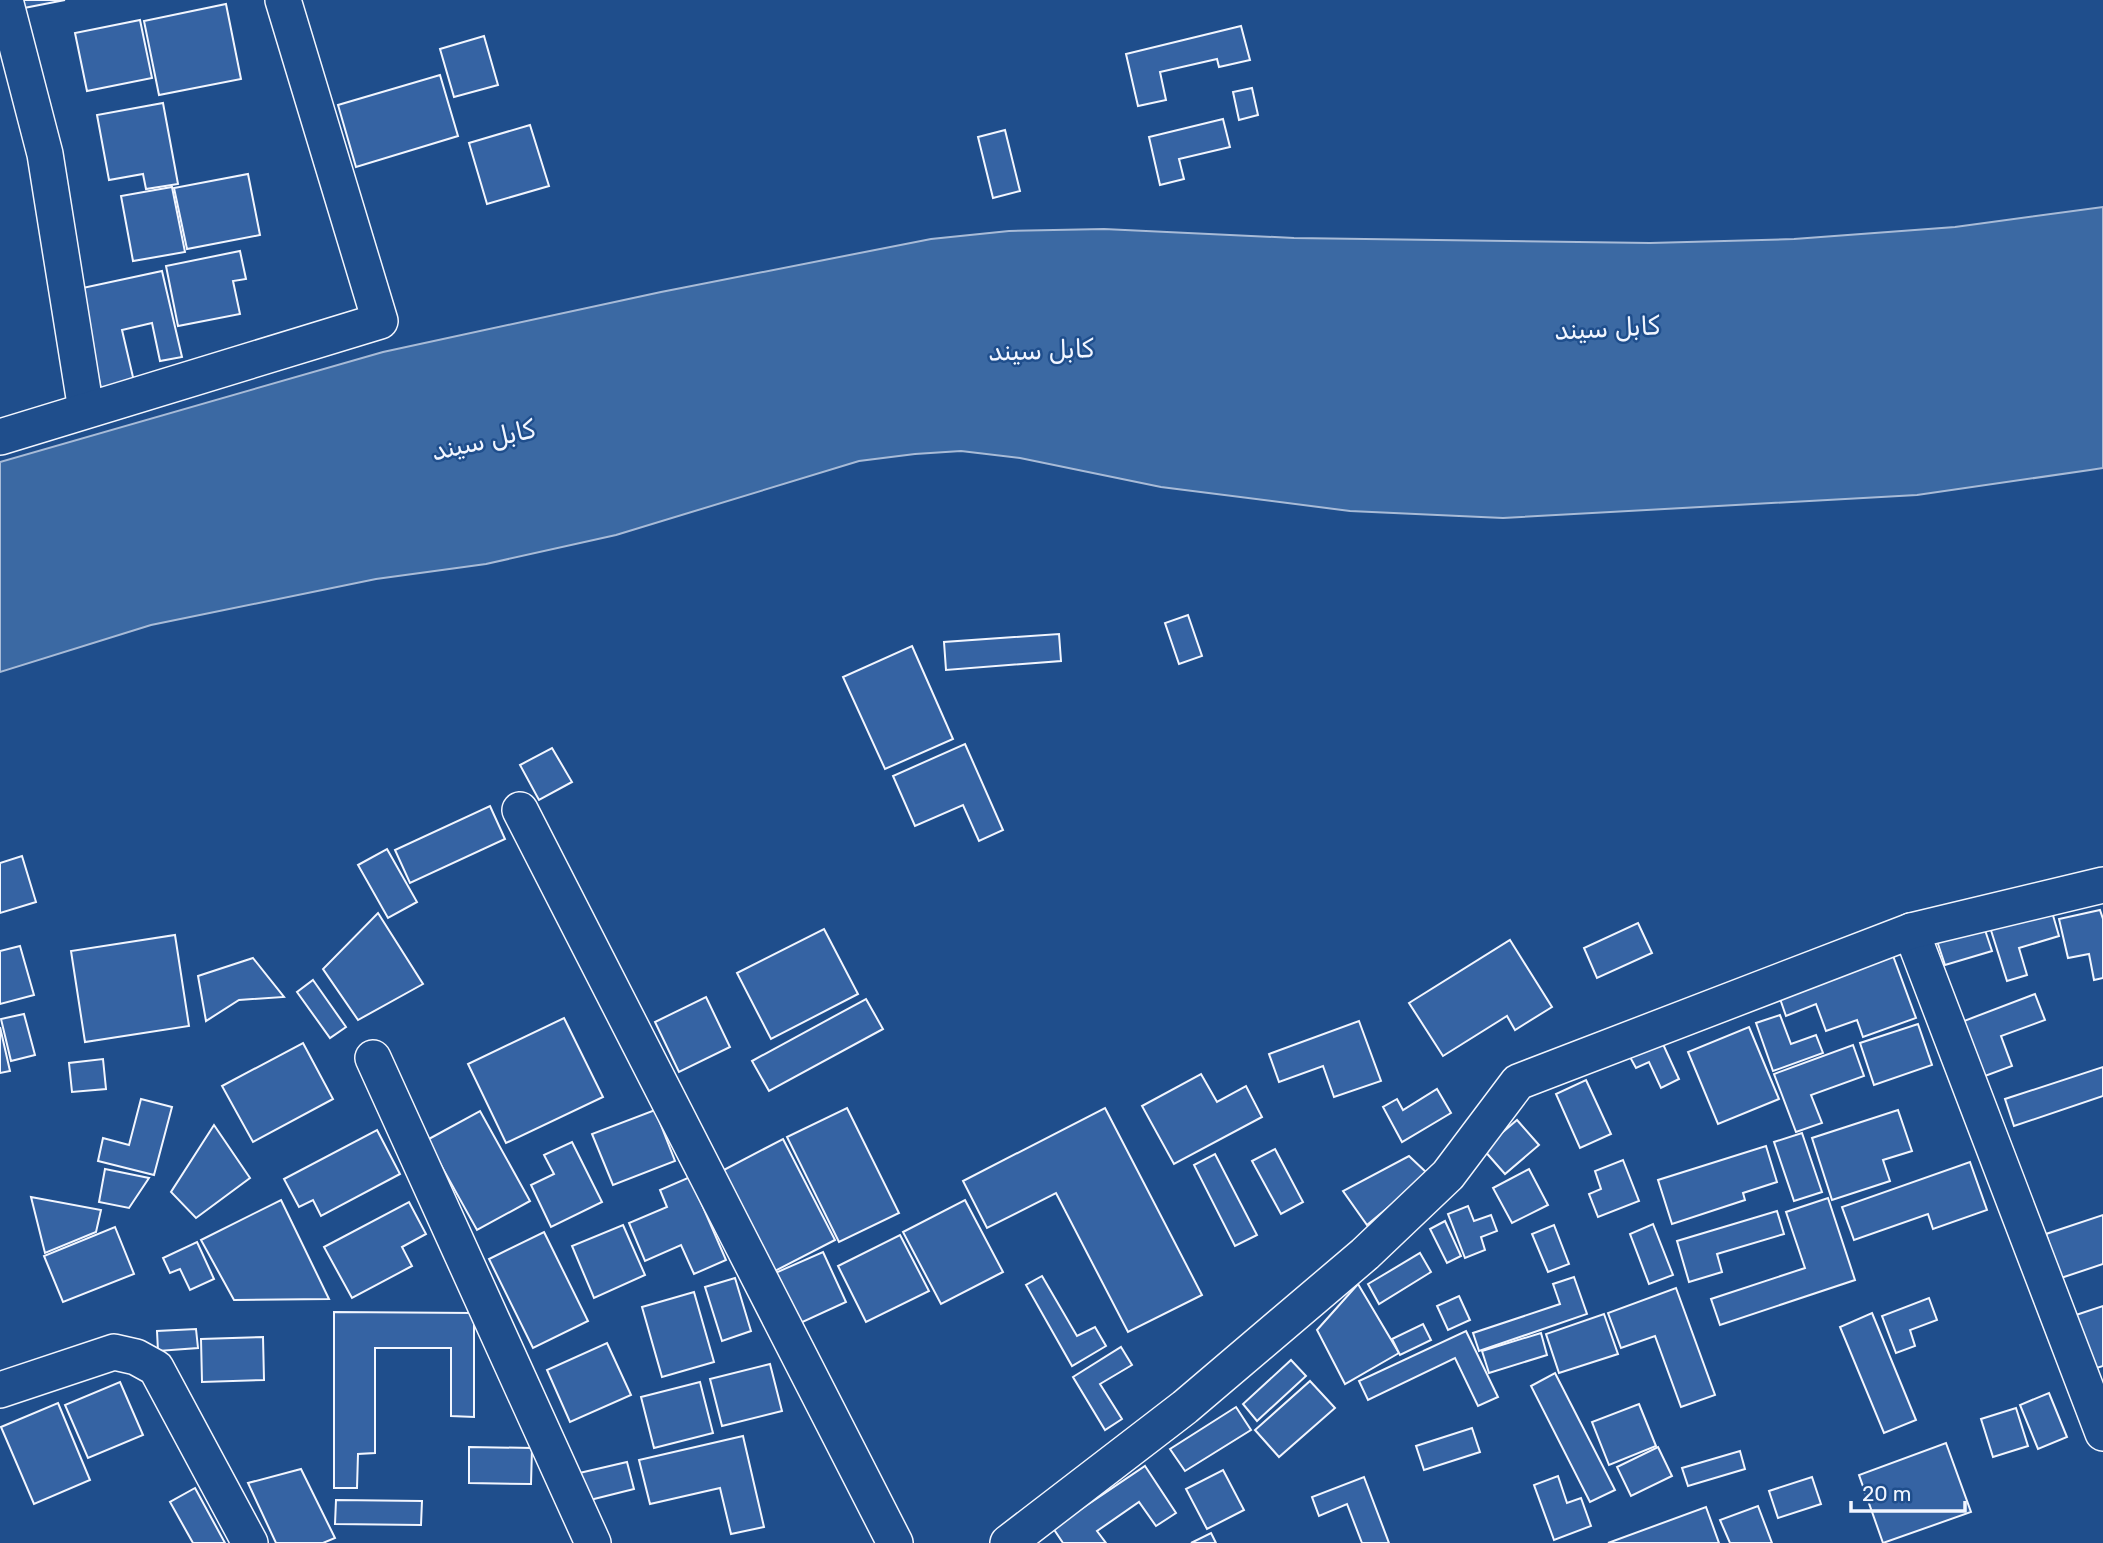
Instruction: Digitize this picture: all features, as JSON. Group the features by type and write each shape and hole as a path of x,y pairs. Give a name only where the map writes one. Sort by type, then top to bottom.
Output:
{"street":[{"path":"5,0 45,154 86,410"},
{"path":"0,437 380,321 283,0"},
{"path":"520,810 895,1543"},
{"path":"1008,1543 1185,1407 1366,1254 1448,1175 1518,1082 1911,931 2103,885"},
{"path":"1911,931 2103,1433"},
{"path":"373,1058 593,1543"},
{"path":"0,1390 114,1352 136,1357 156,1368 250,1543"}],"water":[{"name":"کابل سيند","path":"2103,207 2103,468 1917,495 1503,518 1350,511 1161,487 1020,458 961,451 915,454 859,461 616,535 486,564 376,579 151,625 0,672 0,462 383,352 661,292 931,239 1009,231 1104,229 1294,238 1650,243 1794,239 1955,227"}],"building":[{"path":"23,0 65,0 24,8"},
{"path":"226,4 241,79 159,95 144,21"},
{"path":"140,20 152,78 87,91 75,33"},
{"path":"1241,26 1250,60 1219,67 1217,59 1160,72 1166,100 1138,106 1126,54"},
{"path":"484,36 498,85 454,97 440,49"},
{"path":"440,75 458,136 356,167 338,105"},
{"path":"1252,88 1258,115 1239,120 1233,92"},
{"path":"163,103 178,184 146,189 143,174 109,180 97,115"},
{"path":"1223,119 1230,147 1179,159 1184,179 1160,185 1149,137"},
{"path":"530,125 549,186 487,204 469,143"},
{"path":"1005,130 1020,191 993,198 978,137"},
{"path":"248,174 260,235 187,249 174,188"},
{"path":"172,187 185,252 133,261 121,196"},
{"path":"240,251 246,279 233,281 240,314 178,326 166,266"},
{"path":"162,271 182,357 160,361 152,323 122,330 136,390 103,397 78,289"},
{"path":"1188,615 1202,656 1179,664 1165,623"},
{"path":"1059,634 1061,661 946,670 944,642"},
{"path":"912,646 953,739 885,769 843,677"},
{"path":"965,744 1003,830 979,841 963,805 915,826 893,776"},
{"path":"552,748 572,782 539,800 520,765"},
{"path":"490,806 505,839 410,883 395,850"},
{"path":"387,849 417,902 388,918 358,865"},
{"path":"22,856 36,902 0,913 0,863"},
{"path":"2050,905 2059,936 2019,948 2027,975 2007,981 1989,924"},
{"path":"2100,910 2103,919 2103,978 2094,980 2089,954 2068,958 2059,919"},
{"path":"378,913 423,984 358,1020 323,969"},
{"path":"1638,923 1652,953 1597,978 1584,948"},
{"path":"1984,927 1992,951 1945,965 1937,941"},
{"path":"824,929 858,994 771,1039 737,973"},
{"path":"175,935 189,1026 85,1042 71,951"},
{"path":"1510,940 1552,1007 1515,1030 1507,1016 1443,1056 1409,1003"},
{"path":"20,946 34,995 0,1004 0,951"},
{"path":"1892,953 1916,1018 1863,1037 1857,1020 1826,1031 1816,1004 1786,1016 1778,993"},
{"path":"253,958 284,997 239,1000 206,1021 198,976"},
{"path":"313,980 346,1027 330,1038 297,992"},
{"path":"2035,994 2045,1020 2001,1036 2012,1066 1985,1076 1964,1021"},
{"path":"706,997 730,1047 679,1072 655,1022"},
{"path":"866,999 883,1029 769,1091 752,1061"},
{"path":"24,1014 35,1055 11,1061 1,1019"},
{"path":"1780,1015 1791,1044 1816,1035 1823,1053 1773,1071 1756,1023"},
{"path":"564,1018 603,1097 506,1143 468,1064"},
{"path":"1359,1021 1381,1081 1334,1097 1323,1066 1279,1082 1269,1054"},
{"path":"1918,1024 1932,1065 1874,1085 1860,1043"},
{"path":"0,1027 10,1071 0,1073"},
{"path":"1749,1027 1779,1099 1718,1124 1688,1052"},
{"path":"1662,1042 1679,1079 1661,1088 1649,1062 1636,1068 1630,1057"},
{"path":"303,1043 333,1099 253,1142 222,1086"},
{"path":"1853,1045 1864,1076 1811,1095 1822,1123 1796,1132 1774,1074"},
{"path":"103,1059 106,1089 72,1092 69,1063"},
{"path":"2103,1067 2103,1096 2014,1126 2005,1099"},
{"path":"1201,1074 1217,1102 1246,1086 1262,1117 1174,1164 1142,1106"},
{"path":"1586,1080 1611,1134 1580,1148 1556,1094"},
{"path":"1437,1089 1451,1113 1402,1142 1383,1107 1397,1099 1403,1110"},
{"path":"141,1099 172,1107 154,1175 98,1161 103,1138 129,1145"},
{"path":"847,1108 899,1213 839,1242 787,1137"},
{"path":"1105,1108 1202,1295 1128,1332 1056,1193 987,1228 963,1181"},
{"path":"655,1110 675,1161 613,1185 592,1134"},
{"path":"1898,1110 1912,1151 1883,1160 1890,1181 1832,1200 1812,1138"},
{"path":"480,1111 530,1201 477,1230 427,1140"},
{"path":"1517,1120 1539,1145 1505,1174 1483,1149"},
{"path":"214,1125 250,1178 196,1218 171,1192"},
{"path":"377,1130 400,1174 321,1216 313,1200 299,1207 284,1179"},
{"path":"1802,1133 1822,1192 1794,1201 1774,1142"},
{"path":"783,1139 835,1240 771,1273 720,1172"},
{"path":"572,1142 602,1202 551,1227 531,1185 554,1174 544,1155"},
{"path":"1766,1146 1777,1182 1743,1193 1745,1200 1672,1224 1658,1180"},
{"path":"1275,1149 1303,1202 1281,1214 1252,1161"},
{"path":"1215,1154 1257,1235 1235,1246 1194,1165"},
{"path":"1409,1156 1428,1174 1367,1225 1343,1191"},
{"path":"1623,1160 1639,1201 1598,1217 1589,1194 1601,1189 1595,1171"},
{"path":"1970,1162 1987,1210 1933,1229 1928,1214 1854,1240 1842,1207"},
{"path":"105,1169 149,1178 129,1208 99,1202"},
{"path":"1529,1169 1548,1205 1512,1223 1493,1188"},
{"path":"690,1177 726,1260 694,1274 681,1245 645,1261 629,1223 667,1207 660,1190"},
{"path":"31,1197 101,1210 96,1232 45,1253"},
{"path":"1828,1198 1855,1280 1720,1325 1711,1299 1805,1268 1786,1212"},
{"path":"281,1200 329,1299 234,1300 201,1240"},
{"path":"965,1200 1003,1272 941,1304 903,1232"},
{"path":"409,1202 426,1234 402,1247 412,1266 352,1298 324,1247"},
{"path":"1468,1206 1474,1221 1491,1215 1497,1231 1481,1237 1485,1250 1465,1258 1448,1214"},
{"path":"1777,1211 1784,1234 1717,1254 1722,1272 1689,1282 1677,1241"},
{"path":"2103,1215 2103,1264 2061,1278 2046,1234"},
{"path":"1445,1221 1461,1256 1447,1263 1430,1229"},
{"path":"1653,1224 1673,1275 1649,1284 1630,1234"},
{"path":"623,1225 645,1275 594,1298 572,1246"},
{"path":"1554,1225 1569,1264 1548,1272 1532,1234"},
{"path":"115,1227 134,1274 63,1302 44,1256"},
{"path":"544,1232 588,1321 533,1348 489,1259"},
{"path":"900,1235 929,1291 866,1322 838,1266"},
{"path":"197,1242 214,1279 190,1290 180,1269 170,1273 163,1258"},
{"path":"823,1252 846,1302 796,1325 773,1274"},
{"path":"1420,1253 1431,1272 1379,1304 1368,1284"},
{"path":"1042,1276 1077,1336 1095,1327 1106,1346 1072,1366 1026,1285"},
{"path":"1574,1277 1587,1314 1479,1351 1473,1333 1560,1304 1553,1284"},
{"path":"735,1278 751,1331 722,1341 705,1287"},
{"path":"1358,1284 1399,1353 1345,1384 1317,1330"},
{"path":"1676,1288 1715,1395 1681,1407 1655,1336 1621,1348 1608,1313"},
{"path":"694,1292 714,1362 662,1377 642,1307"},
{"path":"1459,1296 1470,1320 1448,1330 1437,1306"},
{"path":"1929,1298 1937,1320 1910,1330 1915,1346 1896,1353 1882,1316"},
{"path":"2103,1306 2103,1366 2090,1370 2073,1316"},
{"path":"334,1312 474,1313 474,1417 451,1416 451,1348 375,1348 375,1453 358,1454 357,1488 334,1488"},
{"path":"1872,1313 1916,1420 1884,1433 1840,1327"},
{"path":"1604,1314 1618,1354 1559,1373 1546,1334"},
{"path":"1423,1324 1431,1340 1400,1355 1392,1339"},
{"path":"196,1329 198,1348 158,1351 157,1331"},
{"path":"1466,1331 1498,1397 1478,1406 1455,1358 1368,1400 1359,1381"},
{"path":"1541,1333 1547,1355 1489,1373 1482,1351"},
{"path":"263,1337 264,1380 202,1382 201,1339"},
{"path":"607,1343 631,1395 570,1422 547,1370"},
{"path":"1121,1347 1132,1365 1100,1384 1122,1419 1105,1430 1073,1377"},
{"path":"1291,1360 1306,1376 1257,1421 1243,1404"},
{"path":"770,1364 782,1411 722,1426 710,1379"},
{"path":"1555,1373 1615,1490 1590,1502 1531,1386"},
{"path":"1310,1381 1335,1408 1279,1457 1255,1430"},
{"path":"120,1382 143,1435 88,1458 65,1405"},
{"path":"700,1382 713,1433 654,1448 641,1397"},
{"path":"2049,1393 2067,1437 2038,1449 2020,1405"},
{"path":"58,1403 90,1480 34,1504 1,1427"},
{"path":"1639,1404 1656,1446 1609,1465 1592,1422"},
{"path":"1236,1407 1251,1430 1185,1471 1170,1449"},
{"path":"2016,1408 2028,1446 1993,1457 1981,1419"},
{"path":"1472,1428 1480,1452 1424,1470 1416,1446"},
{"path":"743,1436 764,1527 731,1534 720,1488 650,1504 639,1460"},
{"path":"1946,1443 1971,1512 1883,1543 1859,1475"},
{"path":"469,1447 532,1448 531,1484 469,1483"},
{"path":"1658,1447 1672,1476 1631,1496 1617,1467"},
{"path":"1740,1451 1745,1469 1688,1486 1682,1468"},
{"path":"627,1462 634,1489 582,1502 575,1474"},
{"path":"1145,1466 1176,1513 1156,1526 1139,1502 1097,1531 1106,1543 1063,1543 1053,1528"},
{"path":"301,1469 335,1538 323,1543 276,1543 248,1483"},
{"path":"1223,1470 1244,1510 1207,1529 1186,1489"},
{"path":"1558,1476 1567,1503 1581,1498 1591,1526 1554,1540 1534,1485"},
{"path":"1364,1477 1389,1543 1362,1543 1347,1504 1319,1516 1312,1497"},
{"path":"1812,1477 1821,1504 1778,1518 1769,1491"},
{"path":"195,1488 225,1543 193,1543 170,1502"},
{"path":"336,1500 422,1501 421,1525 335,1524"},
{"path":"1758,1506 1772,1543 1730,1543 1720,1520"},
{"path":"1706,1507 1719,1543 1608,1543"},
{"path":"1211,1533 1216,1543 1191,1543"}]}
